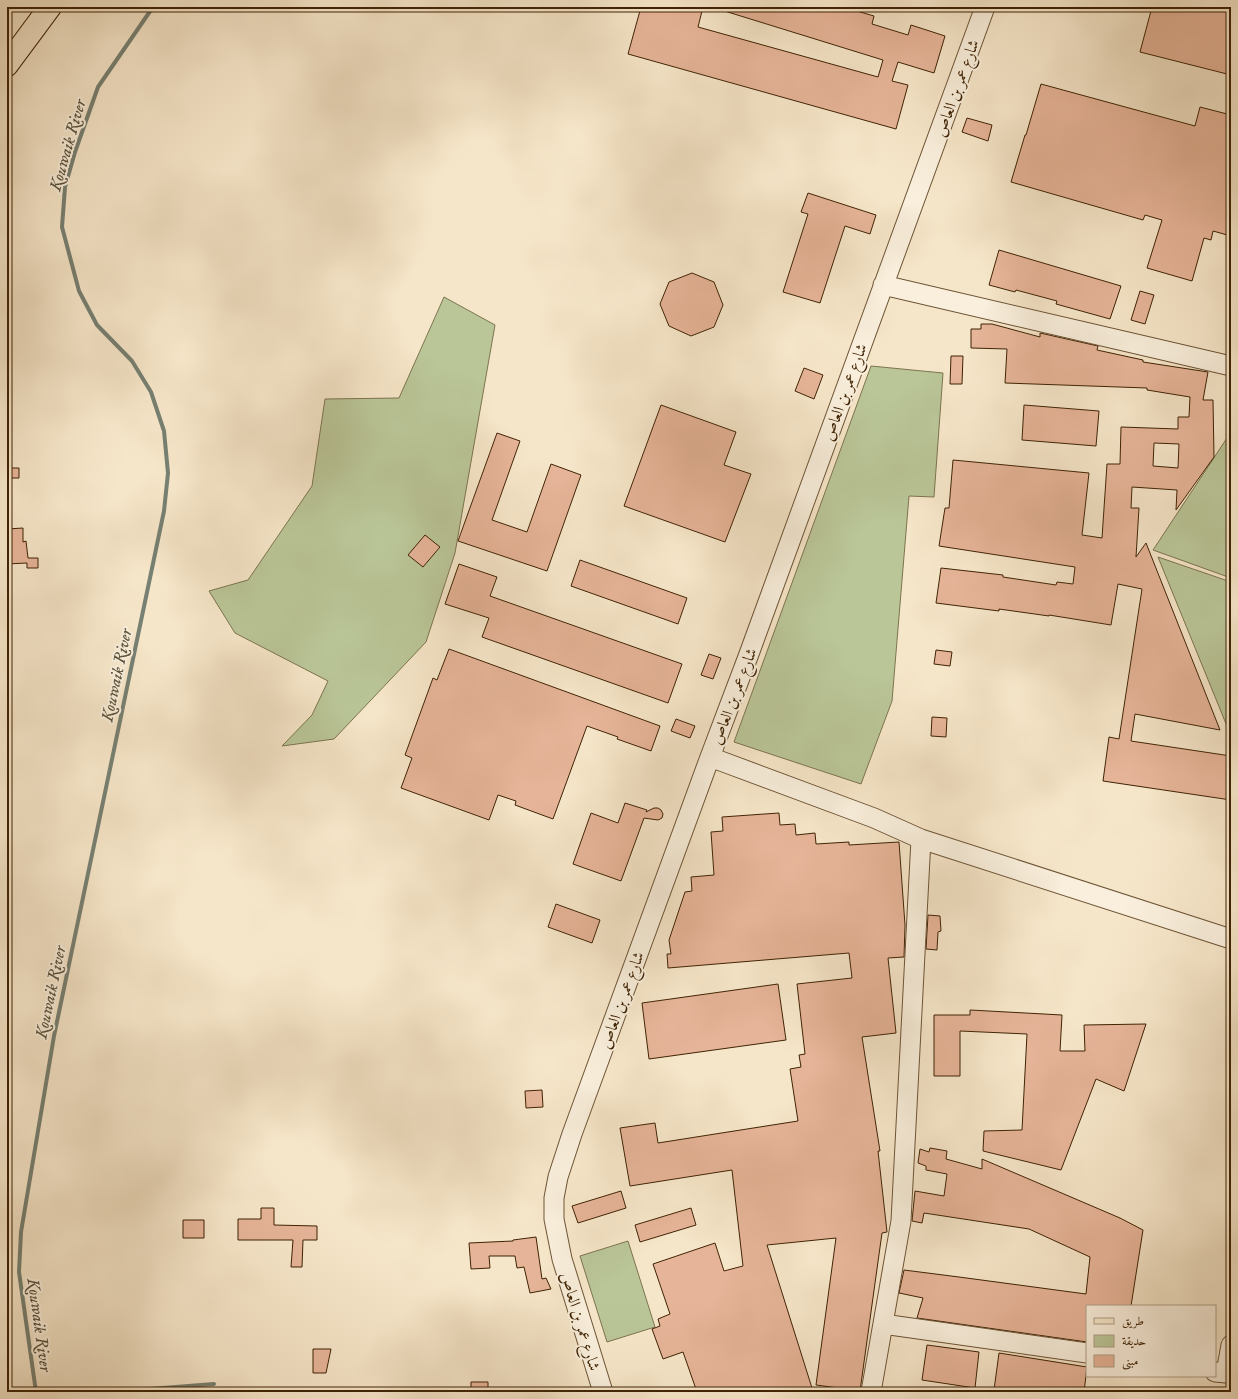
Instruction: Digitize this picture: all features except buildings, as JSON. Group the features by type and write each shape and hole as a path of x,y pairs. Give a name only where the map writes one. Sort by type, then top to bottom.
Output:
{"main road":[{"path":"7,65 50,7"}],"street":[{"name":"شارع عمر بن العاص","path":"603,1392 562,1259 554,1219 558,1177 572,1134 985,7"},
{"path":"883,285 1231,366"},
{"path":"710,757 874,818 921,838 1231,940"},
{"path":"871,1392 901,1221 921,838"},
{"path":"883,1324 1086,1353"},
{"path":"1216,1372 1226,1373 1231,1345"}],"green space":[{"path":"444,297 495,325 455,553 426,642 334,739 282,746 312,715 328,681 235,633 209,591 248,580 312,486 325,399 399,398"},
{"path":"871,366 943,373 934,497 909,496 892,701 861,784 734,742"},
{"path":"1231,432 1231,578 1153,550"},
{"path":"1158,557 1231,582 1231,736"},
{"path":"628,1241 655,1327 607,1342 580,1256"}],"waterway":[{"name":"Kouwaik River","path":"36,1392 19,1272 21,1232 54,1036 164,511 168,473 164,431 151,392 132,361 97,325 79,291 62,227 65,187 75,152 98,87 153,7"},
{"path":"111,1392 214,1384"}]}
